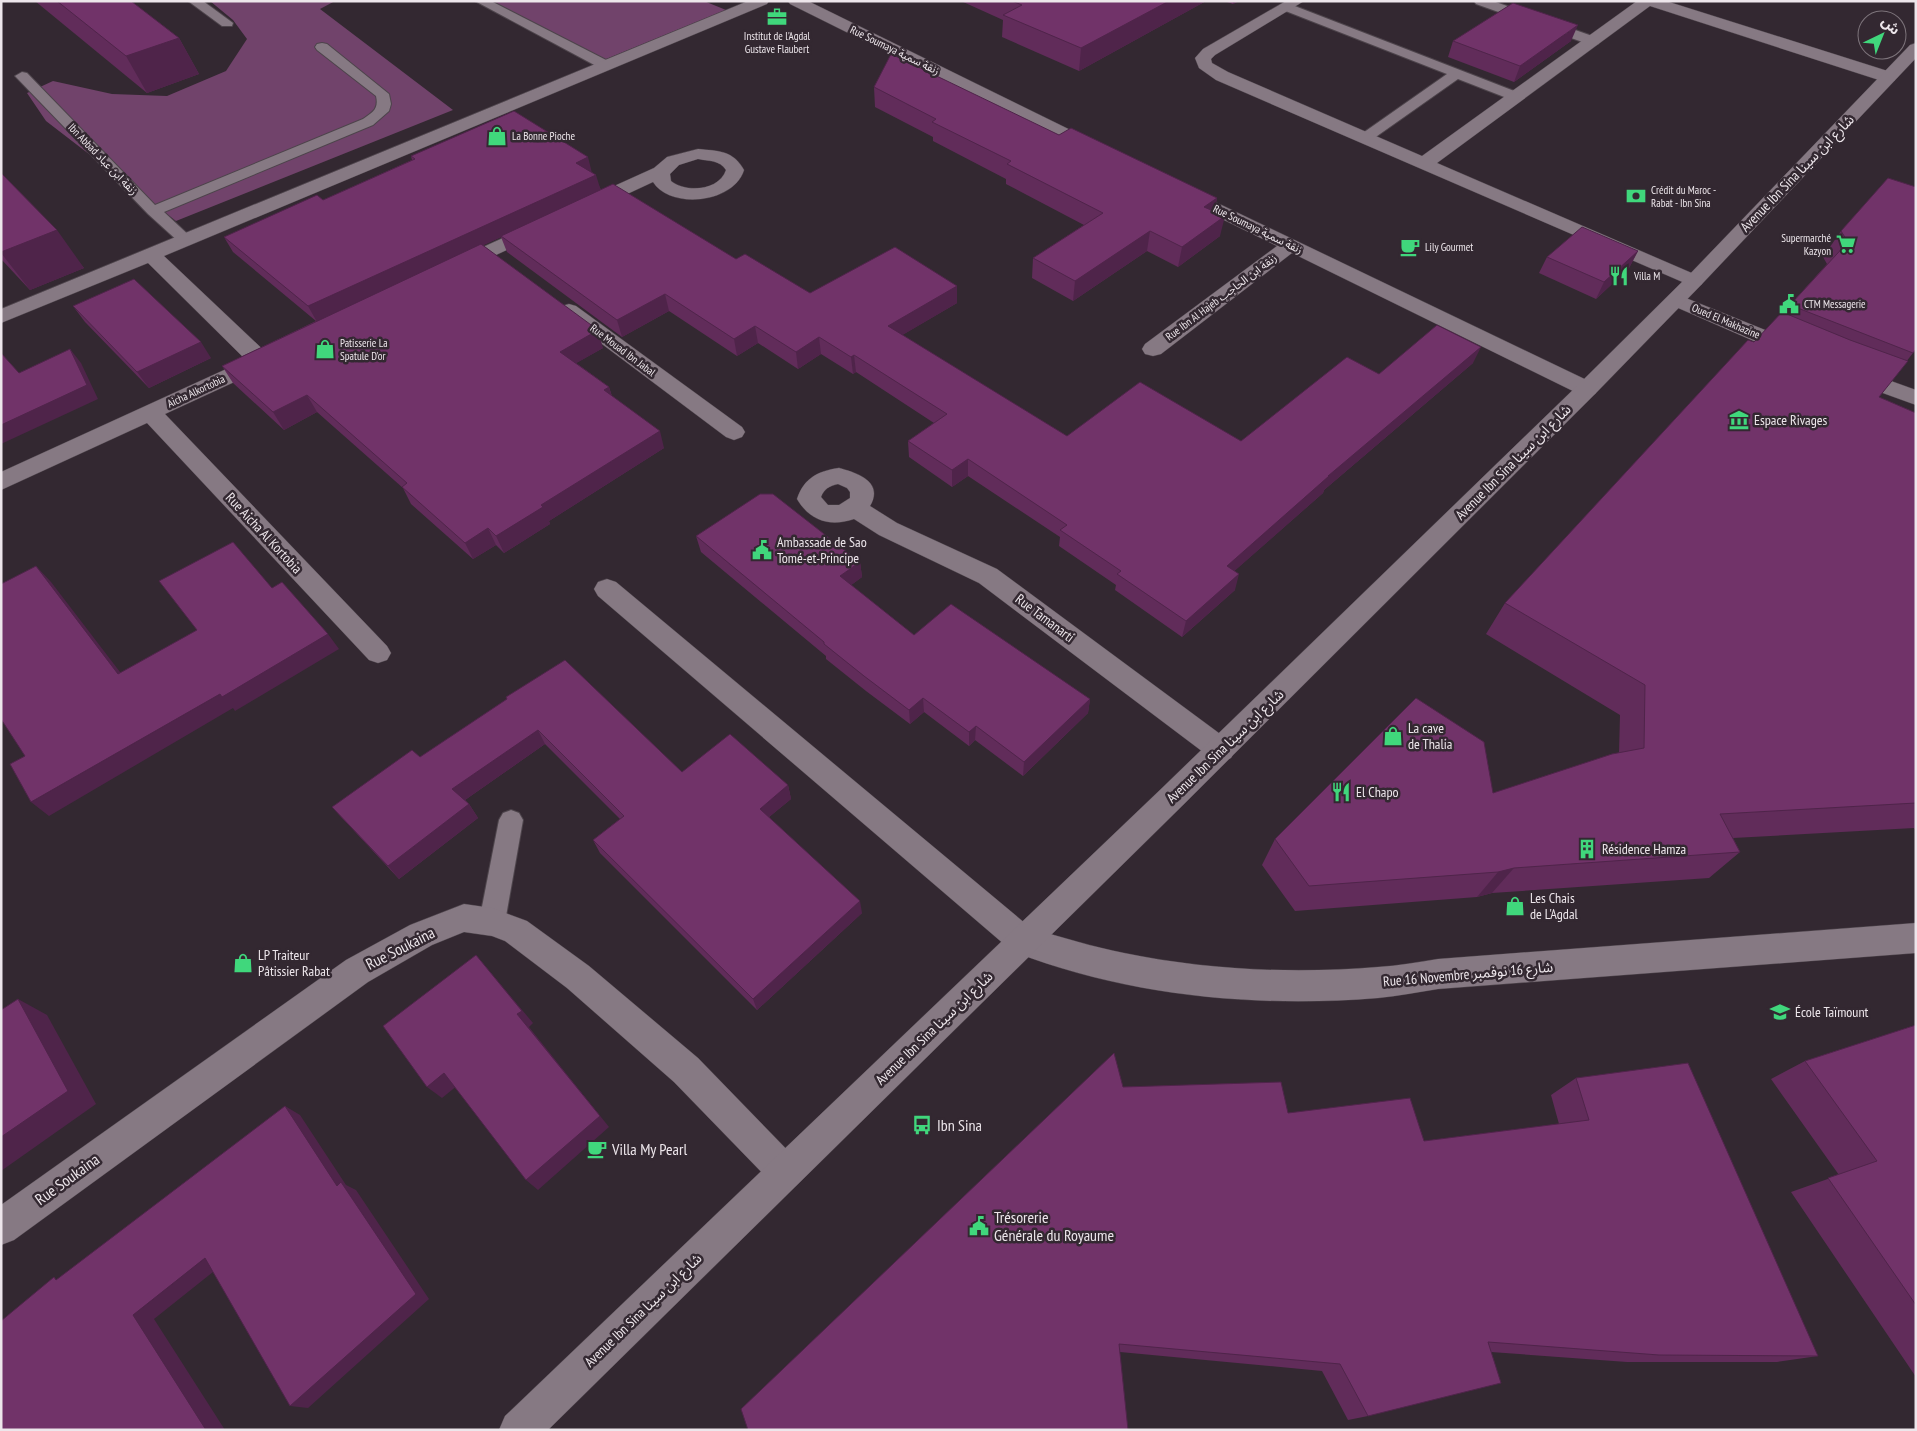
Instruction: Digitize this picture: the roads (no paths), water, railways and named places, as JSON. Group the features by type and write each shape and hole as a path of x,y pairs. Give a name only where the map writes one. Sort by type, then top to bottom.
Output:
{"street":[{"path":"1,317 762,1"},
{"name":"Rue Soumaya زنقة سمية","path":"795,1 1114,158"},
{"path":"1425,163 1648,1 1888,77"},
{"path":"1292,4 1209,52 1203,58 1205,65 1222,76 1694,280"},
{"name":"Avenue Ibn Sina شارع ابن سينا","path":"519,1430 1221,750 1587,389 1676,300 1916,48"},
{"path":"437,276 497,256 563,217 662,171"},
{"name":"Rue Soumaya زنقة سمية","path":"1167,184 1587,389"},
{"name":"Rue Ibn Al Hajeb زنقة ابن الحاجب","path":"1152,349 1290,245"},
{"name":"Aicha Alkortobia","path":"1,482 268,358 150,254"},
{"name":"Rue Mouad Ibn Jabal","path":"552,297 734,432"},
{"name":"Oued El Makhazine","path":"1676,300 1916,398"},
{"name":"Rue Aicha Al Kortobia","path":"150,412 378,653"},
{"name":"Rue Tamanarti","path":"856,508 888,529 988,576 1221,750"},
{"path":"607,589 1023,941"},
{"name":"Rue Soukaina","path":"1,1227 357,971 420,935 464,918 492,922 516,931 578,977 686,1070 785,1172"},
{"name":"Rue 16 Novembre شارع 16 نوفمبر","path":"1023,941 1090,960 1160,974 1230,982 1301,986 1370,983 1438,974 1916,938"}],"lane":[{"path":"194,1 227,23"},
{"path":"480,1 606,65"},
{"path":"1480,1 1593,41"},
{"path":"1292,4 1456,74 1517,97"},
{"path":"154,211 368,122 382,112 385,103 382,94 322,47"},
{"path":"1366,138 1456,74"},
{"name":"Ibn Abbad زنقة ابن عباد","path":"22,76 154,211 186,240"},
{"path":"492,922 511,820"}],"place":[{"name":"Institut de l'Agdal Gustave Flaubert","path":"777,17"},
{"name":"La Bonne Pioche","path":"497,136"},
{"name":"Crédit du Maroc - Rabat - Ibn Sina","path":"1636,196"},
{"name":"Supermarché Kazyon","path":"1846,244"},
{"name":"Lily Gourmet","path":"1410,247"},
{"name":"Villa M","path":"1619,276"},
{"name":"CTM Messagerie","path":"1789,304"},
{"name":"Patisserie La Spatule D'or","path":"325,349"},
{"name":"Espace Rivages","path":"1739,420"},
{"name":"Ambassade de Sao Tomé-et-Principe","path":"762,550"},
{"name":"La cave de Thalia","path":"1393,736"},
{"name":"El Chapo","path":"1341,792"},
{"name":"Résidence Hamza","path":"1587,849"},
{"name":"Les Chais de L'Agdal","path":"1515,906"},
{"name":"LP Traiteur Pâtissier Rabat","path":"243,963"},
{"name":"École Taïmount","path":"1780,1012"},
{"name":"Ibn Sina","path":"922,1125"},
{"name":"Villa My Pearl","path":"597,1149"},
{"name":"Trésorerie Générale du Royaume","path":"979,1226"}]}
